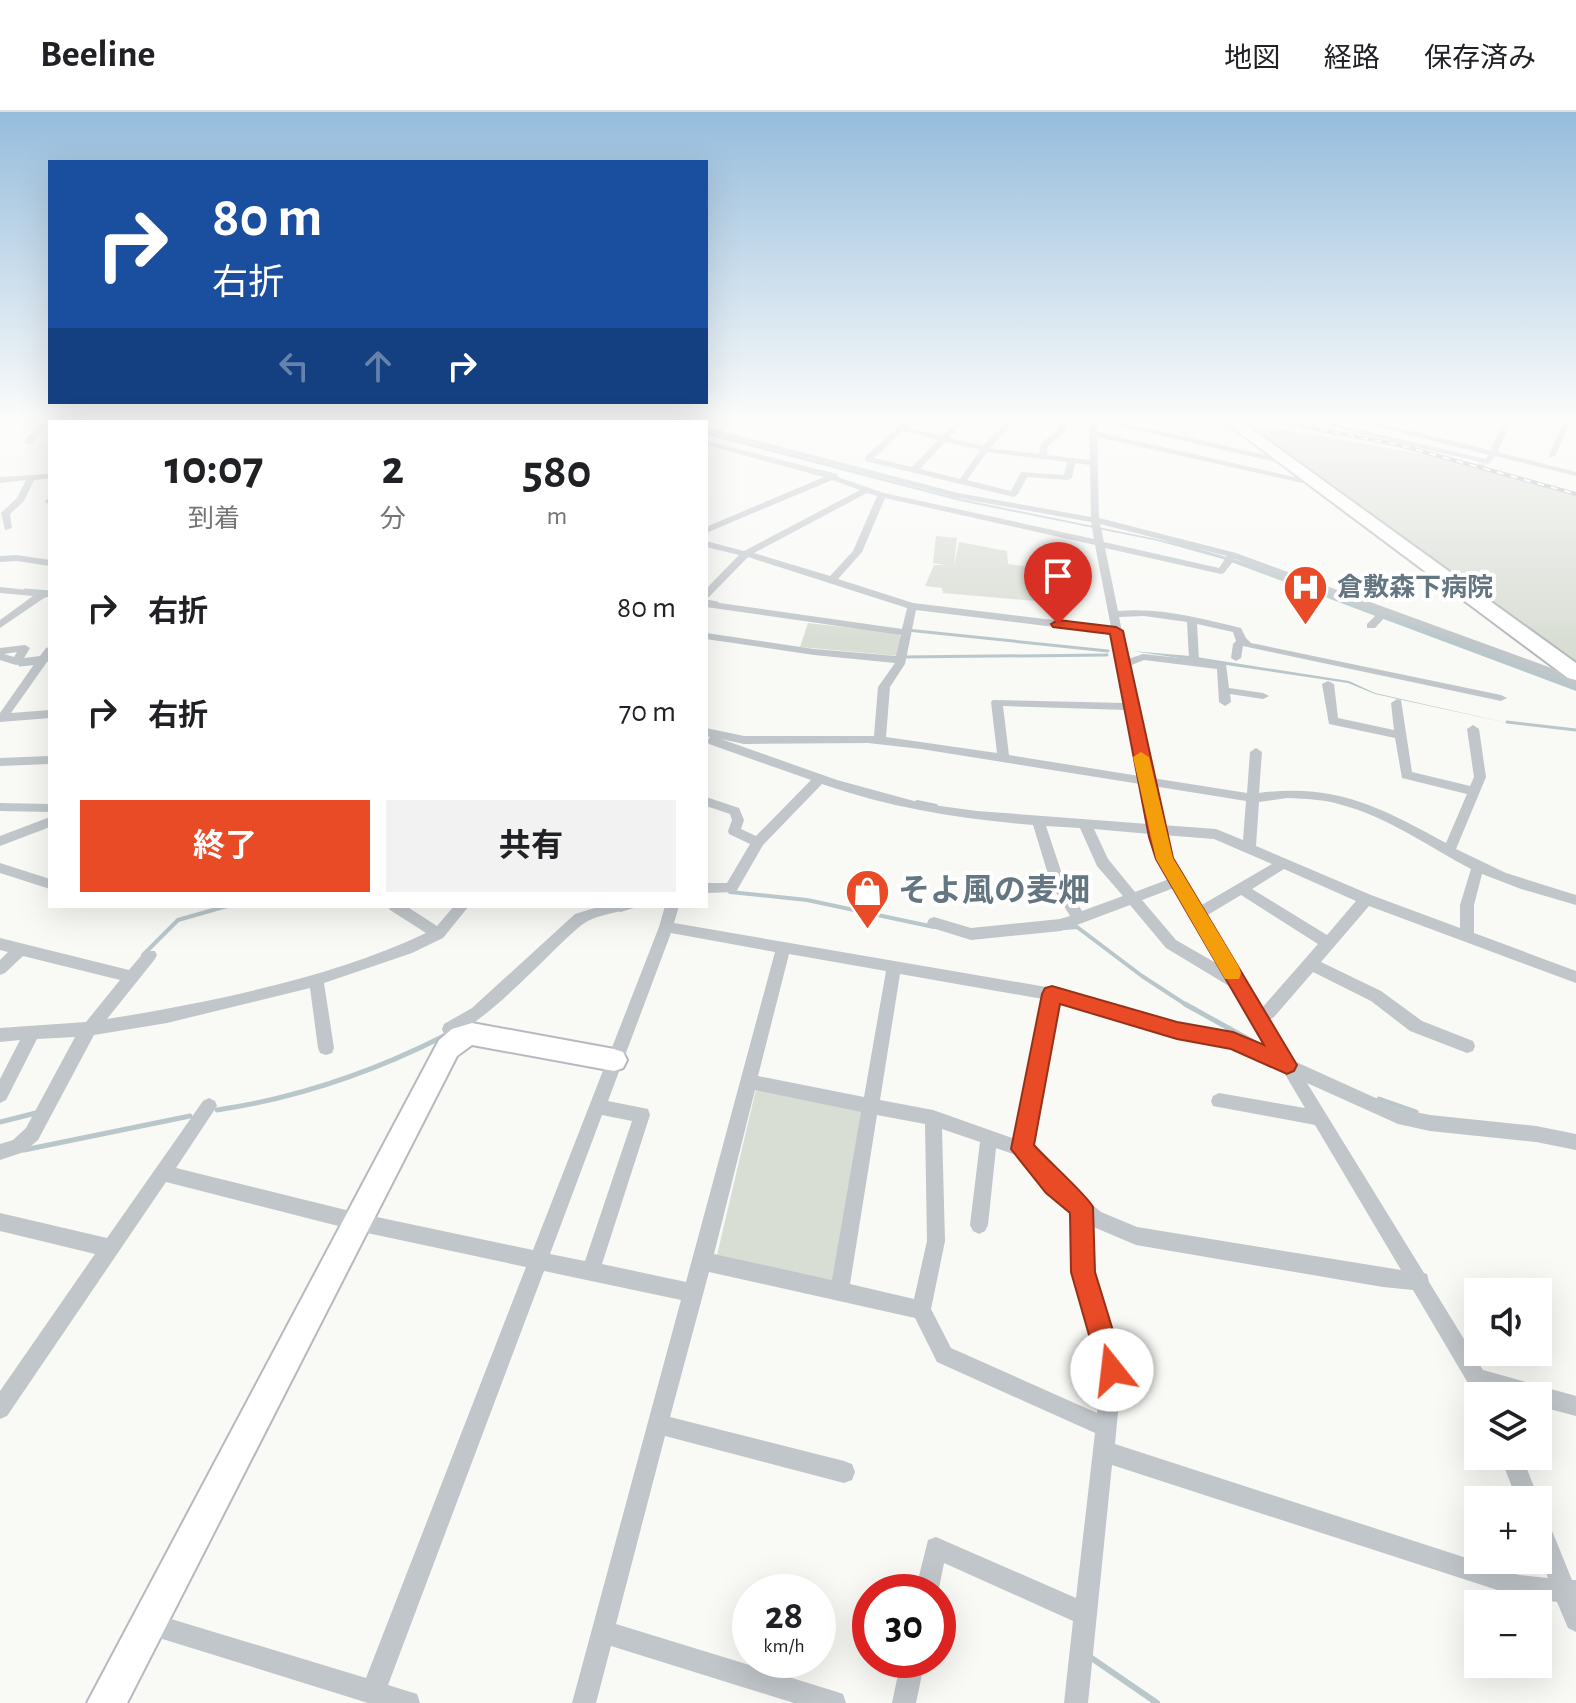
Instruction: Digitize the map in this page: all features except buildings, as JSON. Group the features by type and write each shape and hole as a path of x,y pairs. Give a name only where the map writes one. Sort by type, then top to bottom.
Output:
{"highway":[{"path":"1330,493 1576,673"}],"street":[{"path":"8,528 5,513 24,493"},
{"path":"708,529 790,493"},
{"path":"708,593 747,553 860,493"},
{"path":"876,493 1221,571 1231,558"},
{"path":"951,493 1095,524 1231,558 1379,618 1576,681"},
{"path":"1095,493 1095,524 1145,779 1164,859 1480,1382"},
{"path":"832,580 857,552 882,495"},
{"path":"708,544 747,553 912,606 1116,631"},
{"path":"0,559 48,563"},
{"path":"0,590 46,595"},
{"path":"0,625 46,595"},
{"path":"708,604 907,631"},
{"path":"880,740 884,687 902,658 912,606"},
{"path":"1113,614 1128,612 1192,620 1237,630 1244,642"},
{"path":"1192,620 1194,658"},
{"path":"708,636 814,652 902,658"},
{"path":"1236,658 1238,644 1244,642 1501,698"},
{"path":"0,654 19,662 45,659"},
{"path":"1123,664 1138,657 1194,658 1222,666 1224,696 1263,696"},
{"path":"3,716 45,659"},
{"path":"1328,684 1333,721 1400,735"},
{"path":"1003,756 997,702 1131,707"},
{"path":"1397,703 1406,775 1473,791"},
{"path":"3,716 48,714"},
{"path":"1449,851 1480,777 1473,729"},
{"path":"1576,900 1505,878 1374,810 1336,797 1288,792 1253,798 1003,756 880,740 744,740 712,733 713,741 820,778 925,808 977,816 1203,831 1249,846 1282,864 1366,899 1467,933 1576,977"},
{"path":"1249,846 1256,752"},
{"path":"0,762 48,760"},
{"path":"708,888 731,888 758,842 820,778"},
{"path":"708,802 735,811 738,820 734,831 758,842"},
{"path":"0,807 48,808"},
{"path":"1038,821 1058,884 1079,919"},
{"path":"0,841 48,823"},
{"path":"1085,824 1102,862 1171,944 1238,984"},
{"path":"1197,915 1282,864"},
{"path":"1467,933 1467,905 1478,866"},
{"path":"0,868 48,883"},
{"path":"934,923 971,934 1061,925 1176,882"},
{"path":"1242,889 1328,943"},
{"path":"1258,1018 1269,1012 1366,899"},
{"path":"398,908 438,934"},
{"path":"0,1035 89,1029 181,1013 316,979 407,949 438,934 460,908"},
{"path":"450,1029 477,1013 580,918 612,908"},
{"path":"373,1692 671,908"},
{"path":"666,927 1052,994 1177,1030 1233,1041 1398,1116 1576,1142"},
{"path":"0,944 132,977"},
{"path":"584,1703 703,1261 783,948"},
{"path":"0,969 19,950"},
{"path":"0,1152 18,1146 32,1134 89,1029 150,955"},
{"path":"1311,964 1376,996 1416,1026 1467,1046"},
{"path":"839,1292 894,967"},
{"path":"316,979 326,1048"},
{"path":"1022,1149 1052,994"},
{"path":"0,1095 33,1032"},
{"path":"106,1703 448,1048 472,1034 614,1060"},
{"path":"750,1082 933,1118 1022,1149 1055,1185 1095,1218 1136,1236 1383,1278 1420,1281"},
{"path":"1219,1101 1320,1118"},
{"path":"0,1409 209,1106"},
{"path":"590,1273 642,1115 596,1106"},
{"path":"933,1118 936,1241 921,1310 944,1355 1105,1427"},
{"path":"979,1225 989,1137"},
{"path":"162,1173 358,1222 692,1293"},
{"path":"1076,1703 1112,1370 1083,1272 1082,1207"},
{"path":"0,1222 110,1248"},
{"path":"703,1261 921,1310"},
{"path":"1552,1401 1576,1406"},
{"path":"657,1424 844,1472"},
{"path":"1102,1451 1519,1586 1570,1592"},
{"path":"931,1574 936,1548 1087,1615"},
{"path":"1552,1554 1570,1592 1576,1620"},
{"path":"147,1624 408,1703"},
{"path":"603,1632 834,1703"},
{"path":"904,1703 909,1678"}],"shaded area":[{"path":"930,493 1186,545 1250,564 1576,683 1576,691 1223,559 1158,541"},
{"path":"1340,493 1566,493 1576,496 1576,663"},
{"path":"936,536 957,538 954,566 959,542 1007,551 1008,564 1041,568 1051,566 1053,557 1070,559 1069,570 1059,569 1057,585 1071,587 1069,604 943,593 942,588 925,586 934,565 946,565 933,563"},
{"path":"808,623 897,633 903,638 900,656 800,647"},
{"path":"1132,651 1190,656 1349,681 1375,693 1512,724 1375,694 1348,683"},
{"path":"756,1089 863,1110 833,1281 717,1255"}],"waterway":[{"path":"25,590 48,592"},
{"path":"708,601 717,603"},
{"path":"907,630 1108,651"},
{"path":"901,657 1107,655"},
{"path":"20,665 38,663"},
{"path":"1507,722 1576,730"},
{"path":"917,802 936,806"},
{"path":"730,892 807,900 934,927"},
{"path":"143,955 178,920 220,908"},
{"path":"620,910 626,908"},
{"path":"1065,928 1077,927 1188,1006"},
{"path":"1185,1004 1259,1045"},
{"path":"217,1110 276,1099 334,1082 444,1036"},
{"path":"1379,1099 1416,1112"},
{"path":"0,1122 36,1113"},
{"path":"24,1150 190,1116"},
{"path":"1090,1657 1157,1703"}],"slow traffic":[{"path":"1141,757 1164,859 1232,973"}],"place":[{"name":"倉敷森下病院","path":"1306,627"},
{"name":"そよ風の麦畑","path":"867,930"}],"route":[{"path":"1058,624 1116,631 1164,859 1287,1065 1233,1041 1177,1030 1052,994 1022,1149 1055,1185 1082,1207 1083,1272 1112,1370"}]}
